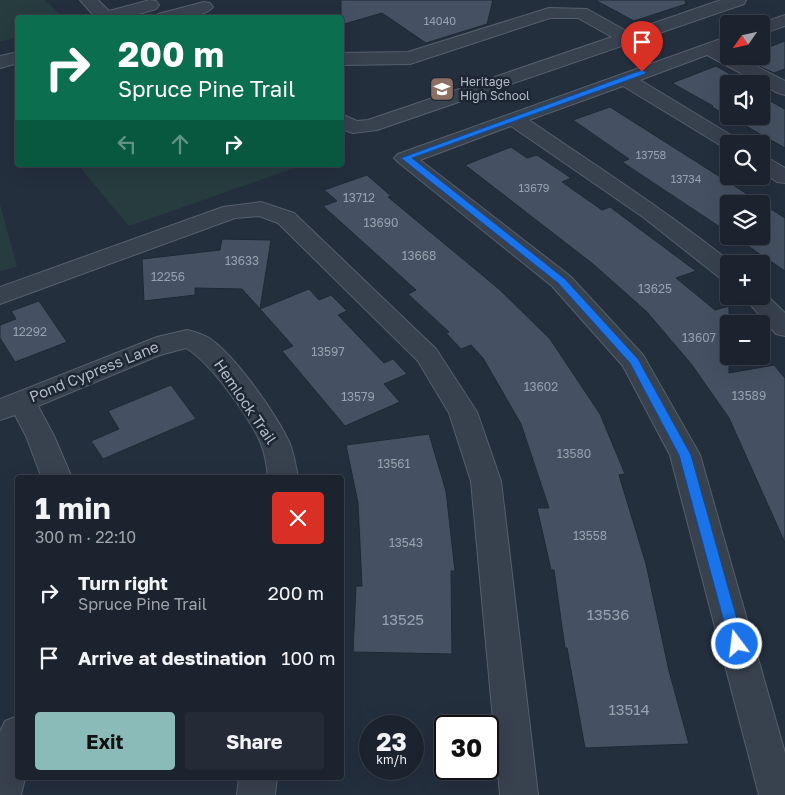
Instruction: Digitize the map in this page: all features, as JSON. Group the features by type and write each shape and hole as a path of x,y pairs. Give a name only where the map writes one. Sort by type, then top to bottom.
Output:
{"street":[{"path":"88,0 104,15"},
{"path":"113,15 150,5 145,0"},
{"path":"344,122 353,127 370,126 738,0"},
{"path":"176,15 205,8"},
{"path":"344,59 410,58 549,13 581,13 627,38"},
{"path":"770,26 785,20"},
{"path":"720,44 406,158 561,281 634,361 685,455 778,795"},
{"path":"708,48 785,89"},
{"path":"0,62 15,58"},
{"path":"625,79 720,137"},
{"path":"514,119 656,218 720,266"},
{"path":"770,168 785,177"},
{"path":"0,296 231,212 261,209 286,218 426,355 463,412 486,481 519,795"},
{"path":"763,305 785,328"},
{"name":"Pond Cypress Lane","path":"7,404 151,349 171,342 189,339"},
{"name":"Hemlock Trail","path":"189,339 200,343 211,353 273,438 282,475"},
{"path":"7,404 40,436 55,475"},
{"path":"2,795 15,745"},
{"path":"256,795 258,780"}],"green space":[{"path":"0,0 45,0 60,15 15,15 15,38 0,42"},
{"path":"80,167 297,167 129,226"},
{"path":"0,204 17,267 0,271"}],"building":[{"name":"Heritage High School","path":"341,0 493,0 487,24 426,43 382,13 344,24 344,15 341,15"},
{"path":"595,0 685,0 686,4 634,21"},
{"path":"785,41 785,69 774,73 761,67 761,65 770,65 770,47"},
{"path":"716,66 732,75 720,75 720,111 672,83"},
{"path":"770,101 785,109 785,148 770,140 770,135 762,135 744,125 770,125"},
{"path":"610,107 720,177 720,185 733,185 749,195 720,195 720,227 622,162 629,159 573,120"},
{"path":"511,147 527,158 537,155 571,178 562,182 602,210 610,207 696,271 676,278 715,310 729,306 729,315 720,315 720,365 729,365 729,373 774,365 785,378 785,543 729,418 692,365 647,312 593,264 465,165"},
{"path":"367,175 391,196 388,197 499,289 550,339 600,414 625,474 619,475 646,564 669,671 689,744 585,748 567,648 565,648 554,570 551,570 537,508 549,508 521,424 483,358 471,345 461,349 446,333 449,332 408,294 416,290 323,206 337,201 324,190"},
{"path":"770,208 785,218 785,271 770,261 770,255 761,255 746,245 770,245"},
{"path":"222,239 271,240 260,309 242,289 195,288 195,295 144,301 142,259 220,250"},
{"path":"309,289 319,300 331,295 347,311 338,315 384,363 393,359 407,374 384,384 400,402 345,426 282,351 293,346 260,309"},
{"path":"39,301 67,342 15,362 0,338 0,325 16,319 11,311"},
{"path":"171,385 196,419 103,459 91,441 119,429 108,411"},
{"path":"429,434 446,491 455,571 451,571 452,654 353,652 356,586 362,586 358,503 346,445"}],"place":[{"name":"Heritage High School","path":"442,89"}],"route":[{"path":"642,72 406,158 561,281 634,361 685,455 737,644"}]}
